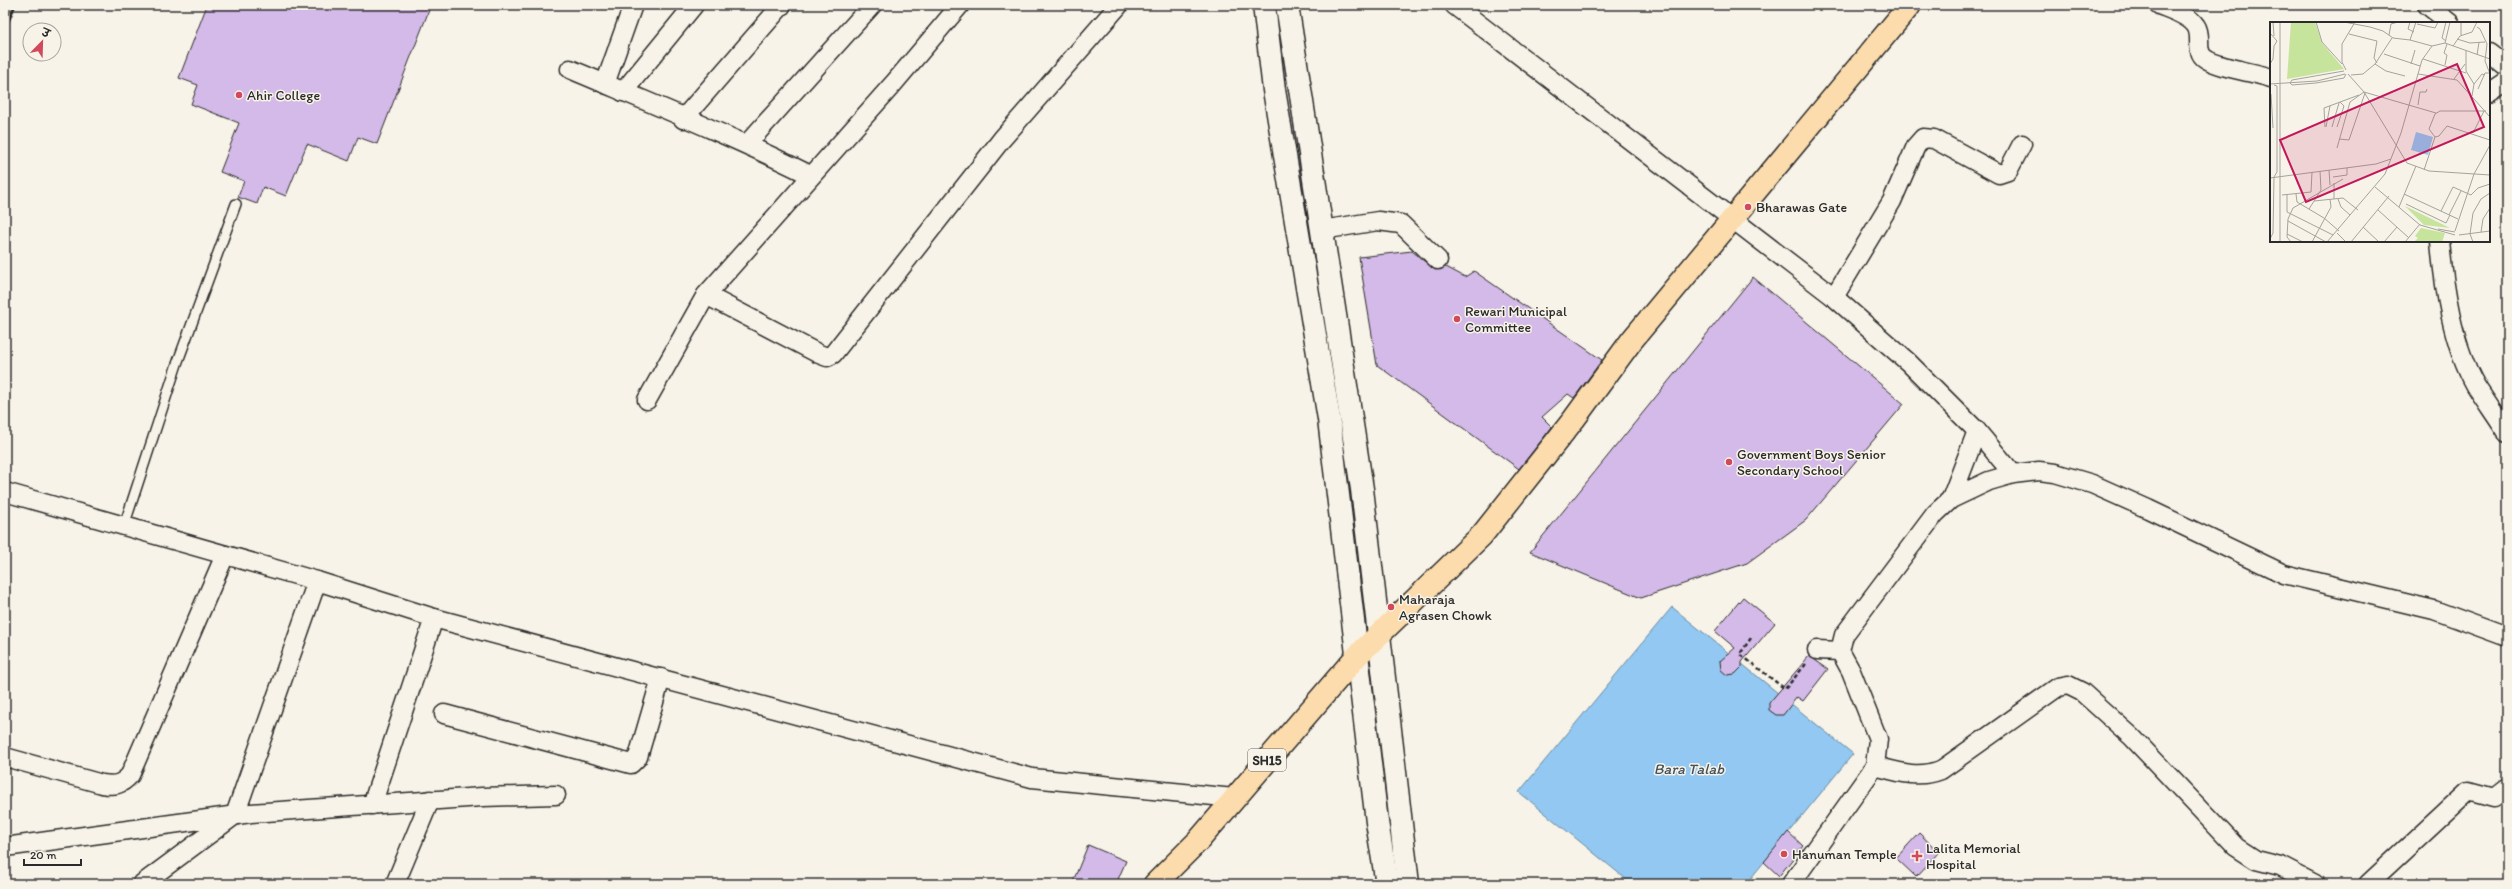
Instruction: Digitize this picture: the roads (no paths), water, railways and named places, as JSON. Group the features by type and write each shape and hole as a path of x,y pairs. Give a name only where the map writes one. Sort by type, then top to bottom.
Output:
{"main road":[{"path":"1264,5 1274,90 1329,419 1377,822 1387,884"},
{"path":"1287,5 1362,489 1408,884"},
{"path":"1379,635 1482,535 1574,419 1632,340 1732,217 1910,5"},
{"name":"SH15","path":"1155,884 1199,840 1357,656 1379,635"}],"street":[{"path":"605,84 633,5"},
{"path":"623,92 694,5"},
{"path":"683,119 782,5"},
{"path":"747,144 872,5"},
{"path":"647,400 706,295 960,5"},
{"path":"706,295 819,354 828,357 833,354 1002,139 1119,5"},
{"path":"1454,5 1732,217 1775,253 1834,297 1908,362 1977,431 2013,474"},
{"path":"2159,5 2189,18 2196,24 2199,30 2200,50 2207,60 2270,78"},
{"path":"2427,5 2449,22"},
{"path":"2490,54 2507,66"},
{"path":"570,69 683,119 747,144 810,175"},
{"path":"2490,92 2507,81"},
{"path":"1834,297 1879,225 1916,146 1923,138 1934,139 1998,174 2008,171 2022,144"},
{"path":"1322,230 1378,221 1401,224 1438,260"},
{"path":"2440,242 2443,277 2465,361 2476,386 2507,432"},
{"path":"1951,499 1977,431"},
{"path":"1790,884 1875,766 1878,739 1851,670 1840,651 1844,635 1935,514 1951,499 1989,481 2013,474 2039,472 2070,476 2148,509 2284,574 2434,610 2507,637"},
{"path":"5,492 317,581 434,618 1032,778 1234,798"},
{"path":"5,757 102,784 114,786 124,782 130,775 225,554"},
{"path":"142,884 235,815 317,581"},
{"path":"372,805 434,618"},
{"path":"1817,650 1840,651"},
{"path":"444,714 631,764 638,757 661,678"},
{"path":"1875,766 1915,776 1930,774 1941,770 2058,687 2068,685 2082,692 2132,738 2236,847 2256,860 2280,866 2315,884"},
{"path":"2368,884 2468,791 2494,798 2507,788"},
{"path":"5,847 235,815 430,800 556,796"},
{"path":"395,884 430,800"}],"lane":[{"path":"124,526 177,364 236,204"}],"water":[{"name":"Bara Talab","path":"1672,607 1853,754 1746,884 1632,884 1519,792"}],"railway":[{"path":"5,29 15,5"}],"place":[{"name":"Ahir College","path":"239,95"},
{"name":"Bharawas Gate","path":"1748,207"},
{"name":"Rewari Municipal Committee","path":"1457,319"},
{"name":"Government Boys Senior Secondary School","path":"1729,462"},
{"name":"Maharaja Agrasen Chowk","path":"1391,607"},
{"name":"Hanuman Temple","path":"1784,854"},
{"name":"Lalita Memorial Hospital","path":"1917,856"}]}
